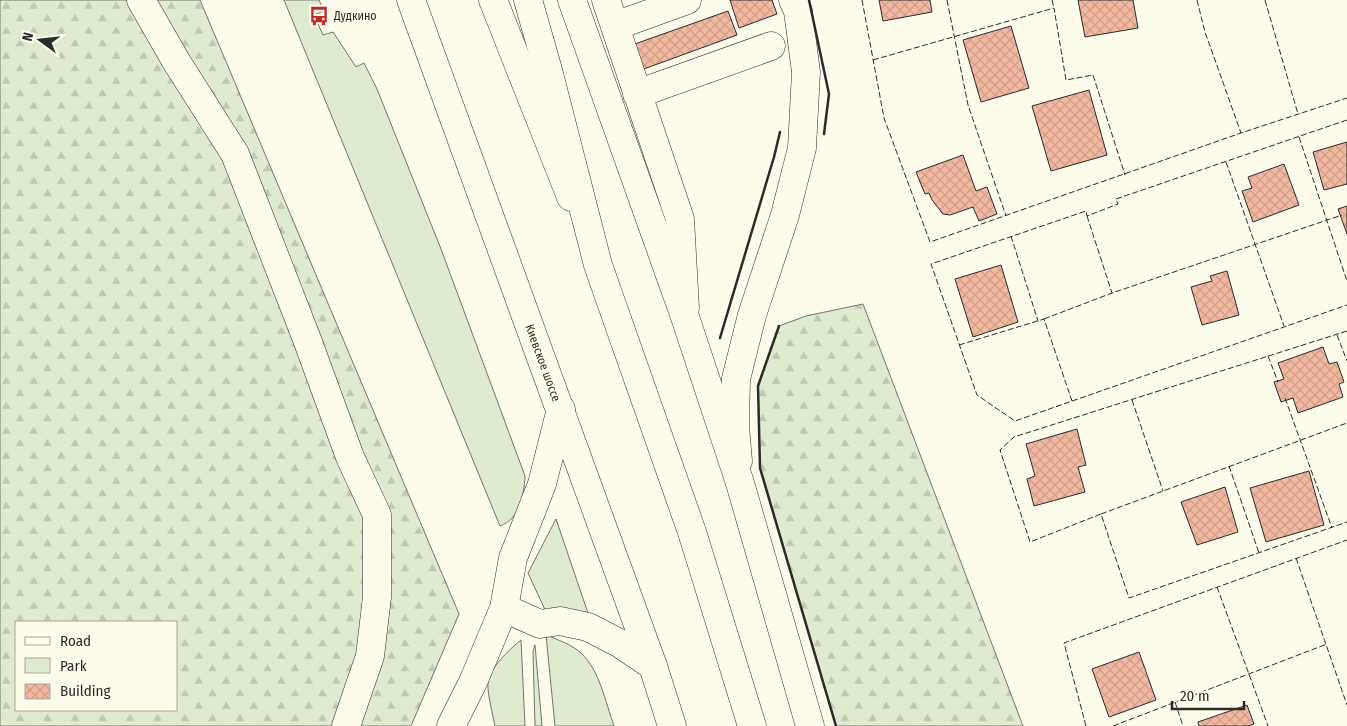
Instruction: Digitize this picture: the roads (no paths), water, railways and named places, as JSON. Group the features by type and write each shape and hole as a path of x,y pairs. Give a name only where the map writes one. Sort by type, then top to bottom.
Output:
{"main road":[{"path":"141,0 176,61 235,154 308,342 350,457 377,515 377,597 370,656 346,726"},
{"name":"Киевское шоссе","path":"411,0 653,666 672,726"},
{"path":"493,0 598,265 692,532 752,726"},
{"path":"528,0 598,265"},
{"path":"572,0 685,316 740,483 810,726"},
{"path":"606,0 680,219 685,316"},
{"path":"615,26 687,0"},
{"path":"740,483 735,426 736,379 752,314 785,215 802,148 806,72 798,12 793,0"},
{"path":"637,94 771,46"},
{"path":"451,726 473,682 504,608 513,558 542,484 560,409"},
{"path":"504,608 540,624 560,621 588,627 620,643 653,666"}],"place":[{"name":"Дудкино","path":"319,16"}]}
